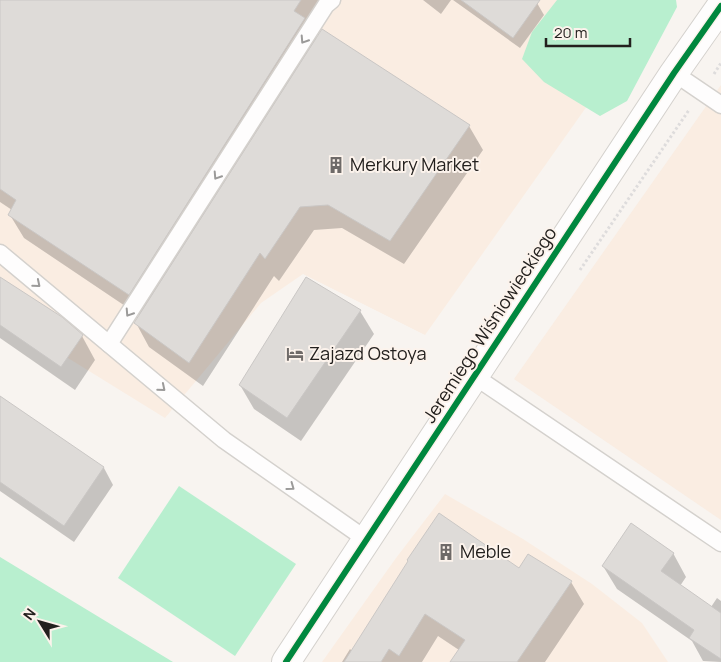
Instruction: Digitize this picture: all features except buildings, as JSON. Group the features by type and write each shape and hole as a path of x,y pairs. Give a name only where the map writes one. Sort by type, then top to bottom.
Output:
{"street":[{"name":"Jeremiego Wiśniowieckiego","path":"286,662 674,73 721,6"}],"lane":[{"path":"109,344 321,13 332,0"},
{"path":"674,73 721,105"},
{"path":"0,253 224,440 367,540"},
{"path":"474,376 721,543"}],"shaded area":[{"path":"0,0 662,0 425,335 303,274 261,303 165,418 0,316"},
{"path":"721,85 721,520 514,379"},
{"path":"445,494 523,539 592,584 642,623 668,662 322,662 396,558"}],"green space":[{"path":"557,0 676,0 677,7 627,101 600,116 544,82 522,59 532,32"},
{"path":"179,486 296,564 235,656 118,578"},
{"path":"0,557 173,662 0,662"}],"cycle path":[{"path":"286,662 674,73 721,6"}],"place":[{"name":"Merkury Market","path":"336,165"},
{"name":"Zajazd Ostoya","path":"295,354"},
{"name":"Meble","path":"446,552"}]}
